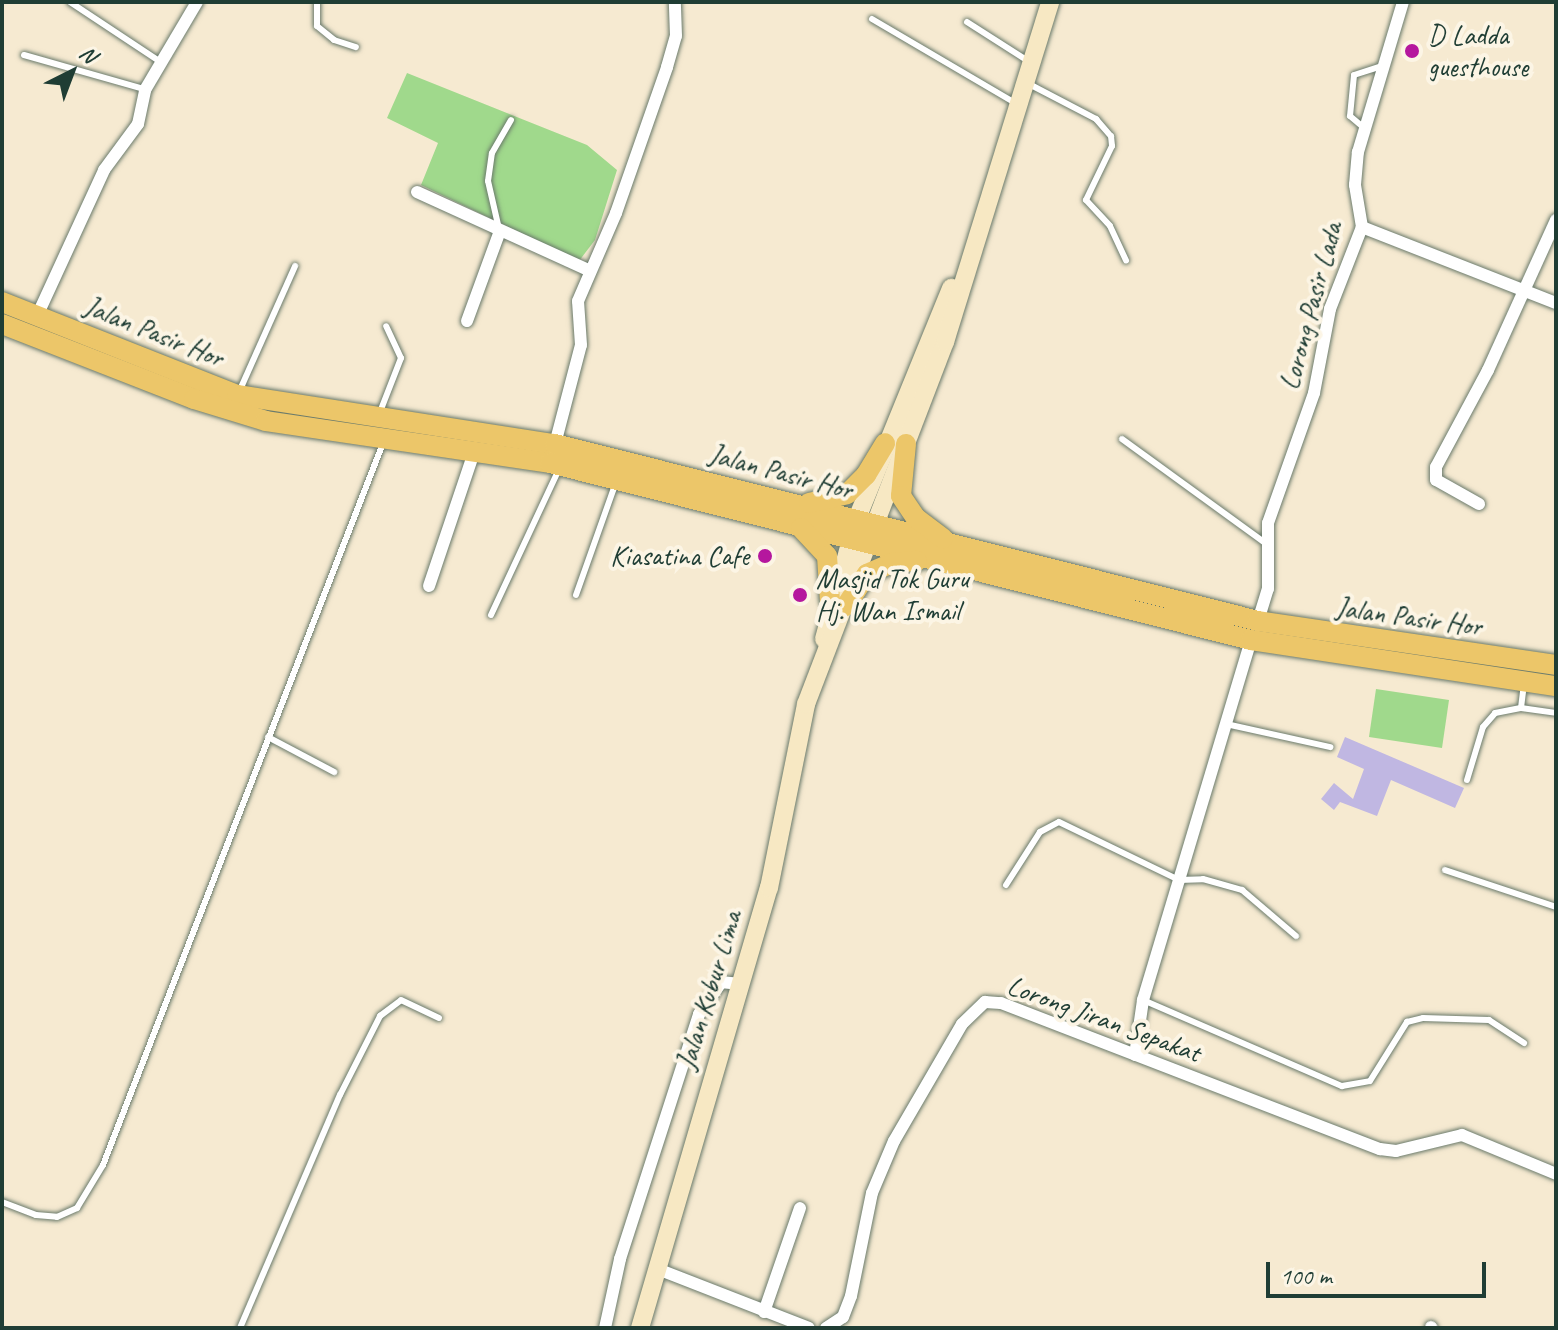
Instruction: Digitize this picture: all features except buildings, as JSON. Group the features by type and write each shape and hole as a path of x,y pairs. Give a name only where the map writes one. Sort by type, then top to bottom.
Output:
{"main road":[{"path":"863,532 906,444 945,342 970,248 1050,2"},
{"path":"797,504 847,494 866,475 885,443 970,248"},
{"name":"Jalan Pasir Hor","path":"2,302 237,395 555,444 797,504 933,560 1254,630 1556,686"},
{"name":"Jalan Pasir Hor","path":"2,324 232,412 560,465 797,525 953,545 1254,630 1556,665"},
{"path":"863,532 885,443"},
{"path":"906,444 901,496 916,518 953,545"},
{"path":"797,525 827,556 838,604"},
{"name":"Jalan Kubur Lima","path":"640,1328 655,1268 769,888 789,770 838,604 863,532"},
{"path":"838,604 867,574 879,567 933,560"}],"street":[{"path":"37,316 104,170 144,112 145,90 197,2"},
{"path":"555,444 576,374 581,345 578,301 667,67 676,36 675,2"},
{"name":"Lorong Pasir Lada","path":"1135,1055 1143,1000 1268,589 1265,543 1314,393 1330,309 1362,227 1355,185 1363,127 1403,2"},
{"path":"417,192 590,271"},
{"path":"1479,504 1443,485 1434,474 1556,220"},
{"path":"1362,227 1556,303"},
{"path":"467,321 500,231"},
{"path":"429,586 475,449"},
{"path":"605,1328 620,1259 699,1014 721,982 740,984"},
{"name":"Lorong Jiran Sepakat","path":"826,1328 843,1317 847,1306 872,1193 894,1141 972,1011 985,1002 1001,1003 1380,1149 1396,1151 1462,1135 1556,1174"},
{"path":"764,1312 800,1208"},
{"path":"655,1268 809,1328"}],"lane":[{"path":"70,2 162,63"},
{"path":"317,2 317,26 334,40 356,47"},
{"path":"872,19 1019,105"},
{"path":"967,22 1032,64"},
{"path":"24,55 145,90"},
{"path":"1363,127 1350,116 1354,75 1382,66"},
{"path":"1026,83 1096,119 1111,136 1112,146 1086,200 1110,226 1126,260"},
{"path":"500,231 488,181 492,153 511,120"},
{"path":"237,395 295,266"},
{"path":"379,415 401,358 386,326"},
{"path":"2,1202 36,1215 57,1217 77,1208 87,1195 386,436"},
{"path":"1122,439 1265,543"},
{"path":"491,615 560,465"},
{"path":"576,595 617,479"},
{"path":"1521,708 1524,681"},
{"path":"1467,780 1483,727 1495,713 1521,708 1556,713"},
{"path":"1226,724 1267,737 1295,735 1330,747"},
{"path":"268,737 334,772"},
{"path":"1006,885 1040,832 1059,822 1179,880 1203,879 1242,890 1296,936"},
{"path":"1445,870 1556,907"},
{"path":"240,1328 340,1095 380,1016 401,1000 439,1018"},
{"path":"1143,1000 1342,1086 1370,1081 1407,1022 1415,1020 1489,1020 1524,1043"}],"green space":[{"path":"407,73 587,145 617,170 595,240 579,261 421,185 438,143 387,118"},
{"path":"1376,689 1449,700 1442,748 1369,737"}],"place":[{"name":"D Ladda guesthouse","path":"1412,51"},
{"name":"Kiasatina Cafe","path":"765,556"},
{"name":"Masjid Tok Guru Hj. Wan Ismail","path":"800,595"}]}
